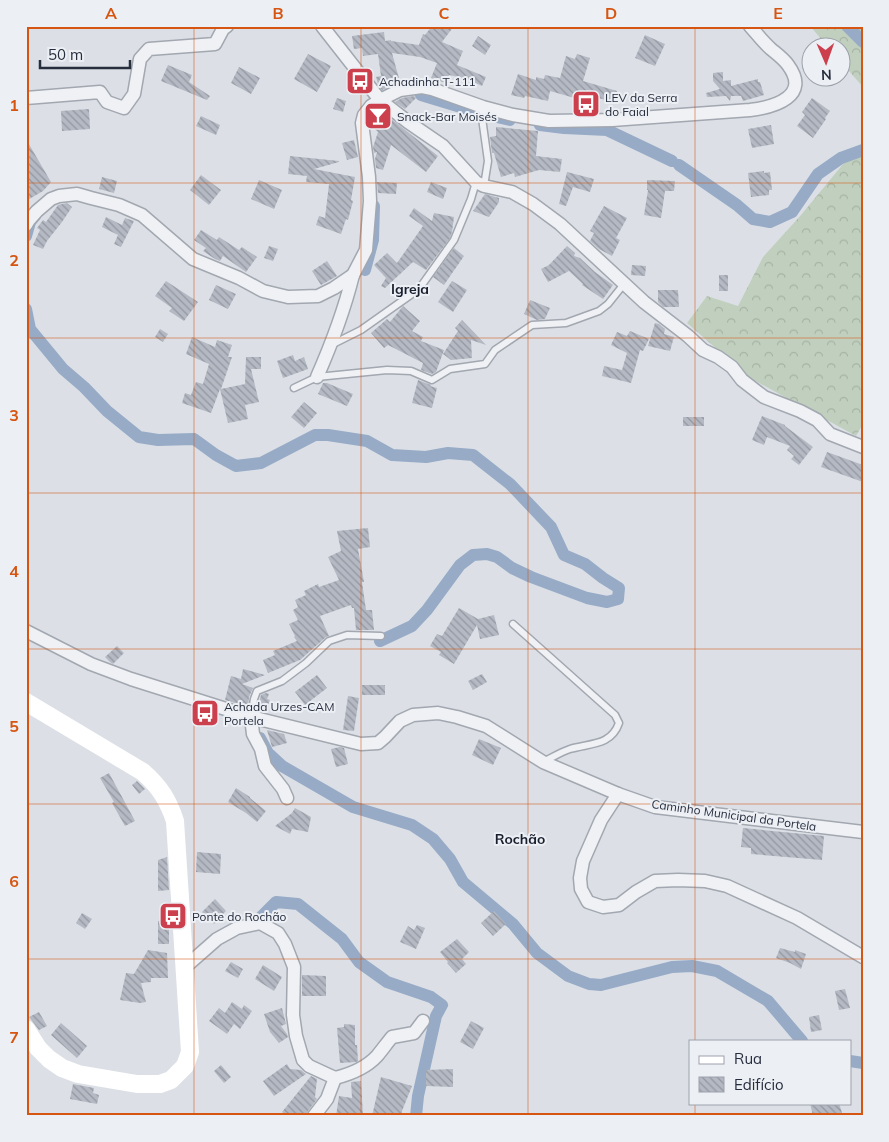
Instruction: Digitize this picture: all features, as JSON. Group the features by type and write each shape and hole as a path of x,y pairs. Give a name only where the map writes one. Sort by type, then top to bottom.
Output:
{"main road":[{"path":"26,702 143,772 154,782 166,798 175,821 190,1052 185,1066 171,1080 160,1084 137,1084 78,1074 62,1068 38,1048 26,1029"}],"street":[{"path":"26,98 100,92 107,102 124,108 134,94 140,59 149,49 215,44 223,29 227,26"},
{"path":"322,26 380,100 443,146 480,184 512,192 533,204 560,224 644,302 703,350 718,357 732,367 742,380 764,397 800,411 817,420 830,434 863,447"},
{"path":"317,377 346,305 353,275 366,250 370,201 362,123 364,115 371,106 400,90 422,87 483,107 513,115 548,121 612,120 764,108 788,98 794,90 796,80 788,64 750,26"},
{"path":"26,225 36,211 51,199 77,194 120,205 142,215 193,259 263,291 288,297 318,296 353,275"},
{"name":"Caminho Municipal da Portela","path":"26,631 91,664 132,679 251,717 361,744 378,743 400,721 413,715 438,713 486,726 544,762 618,794 655,807 863,832"},
{"path":"251,717 253,734 261,749 265,766 283,789 287,798"},
{"path":"618,794 601,820 583,861 580,884 588,902 603,907 619,905 655,881 705,881 727,886 798,918 863,957"},
{"path":"184,968 217,939 237,928 260,923 278,933 286,944 294,967 294,1015 296,1036 302,1060 309,1066 335,1078 363,1068 376,1057 392,1037 414,1033 422,1021"},
{"path":"314,1116 326,1099 335,1078"}],"lane":[{"path":"330,346 360,330 420,290 454,240 488,162 482,118 483,107"},
{"path":"294,388 317,377 387,370 411,371 432,380 450,369 485,364 495,350 532,325 566,322 600,311 624,284"},
{"path":"514,624 615,715 619,723 616,731 606,740 568,750 544,762"},
{"path":"251,717 257,691 282,681 329,642 346,636 380,636"}],"green space":[{"path":"810,26 863,26 863,87 852,74 852,38 820,38"},
{"path":"863,143 863,424 856,436 750,378 687,323 707,296 738,306 763,257"}],"building":[{"path":"432,26 454,26 442,42 463,51 457,65 486,77 482,86 464,78 449,75 446,83 431,78 437,63 420,57 392,53 400,82 382,90 376,77 381,76 378,54 363,56 362,48 354,49 352,36 384,32 385,41 391,40 419,45 423,34 425,35"},
{"path":"645,35 665,44 655,66 635,58"},
{"path":"478,36 491,45 485,55 472,46"},
{"path":"308,54 331,66 317,92 294,79"},
{"path":"577,54 590,58 583,81 617,91 613,102 580,93 578,99 550,91 548,101 511,95 518,74 536,80 536,77 544,79 545,75 560,78 566,56 575,59"},
{"path":"168,65 192,75 189,82 210,96 207,100 161,81"},
{"path":"239,67 260,78 251,94 231,83"},
{"path":"723,72 723,81 731,80 731,86 758,79 764,95 743,101 741,96 731,96 730,101 726,96 707,97 706,93 720,89 713,81 713,73"},
{"path":"414,96 416,98 405,109 395,102 402,98"},
{"path":"337,98 346,101 343,112 333,109"},
{"path":"812,98 830,111 813,138 797,126 805,115 802,112"},
{"path":"89,109 90,129 62,131 61,111"},
{"path":"380,110 438,156 426,172 391,145 383,170 376,168 375,159 377,152 374,153 373,147 378,132 370,123 371,119"},
{"path":"201,116 220,125 216,135 196,126"},
{"path":"771,125 774,144 752,148 748,129"},
{"path":"496,127 538,131 536,156 562,159 560,172 539,170 515,177 514,173 501,177 494,153 492,153 490,137 496,136"},
{"path":"26,139 51,182 43,191 26,201"},
{"path":"354,140 358,157 347,160 342,143"},
{"path":"290,156 339,161 314,169 355,177 351,200 353,201 348,220 346,219 341,234 316,225 319,216 325,218 329,184 306,182 307,176 288,174"},
{"path":"764,171 764,173 770,172 772,190 769,190 769,195 751,197 748,173"},
{"path":"567,172 594,179 590,192 573,187 566,206 559,204"},
{"path":"201,175 221,190 209,205 190,190"},
{"path":"102,177 117,181 114,193 99,189"},
{"path":"259,180 282,190 274,209 251,199"},
{"path":"647,180 675,181 674,191 665,191 661,218 644,215 648,190"},
{"path":"377,182 397,183 396,194 378,193"},
{"path":"431,182 447,188 443,199 427,192"},
{"path":"485,194 499,198 499,202 489,217 473,211"},
{"path":"67,203 72,207 43,249 33,245 40,230 37,228 43,220 46,222 58,205"},
{"path":"604,206 627,218 616,238 620,240 612,256 599,249 590,241 594,233 590,231"},
{"path":"414,208 432,221 434,213 454,217 450,238 426,270 413,262 385,288 381,286 386,278 374,265 387,253 397,263 423,226 409,216"},
{"path":"106,217 122,225 125,218 134,221 121,247 114,244 118,235 102,227"},
{"path":"201,230 217,240 219,237 239,250 242,247 257,257 246,272 223,256 220,261 215,259 203,251 206,248 194,240"},
{"path":"269,246 278,249 273,261 264,258"},
{"path":"567,246 575,253 574,256 580,258 613,285 603,299 582,285 569,271 548,282 541,269 549,265"},
{"path":"454,248 464,256 444,285 433,277"},
{"path":"327,261 337,276 321,285 312,271"},
{"path":"632,265 646,266 645,276 631,275"},
{"path":"719,275 728,275 728,291 719,291"},
{"path":"166,281 198,302 184,321 169,311 172,308 155,296"},
{"path":"452,281 467,290 453,312 438,302"},
{"path":"216,285 236,294 228,309 209,300"},
{"path":"658,290 678,290 679,307 663,307 658,302"},
{"path":"530,300 550,308 545,319 537,320 524,314"},
{"path":"403,306 420,321 412,331 423,337 421,341 444,350 436,372 432,374 421,370 423,363 388,345 384,348 371,333 387,319 390,322"},
{"path":"462,320 486,345 471,340 472,358 451,360 443,354 458,331 455,328"},
{"path":"655,323 665,329 664,334 674,337 670,351 648,346"},
{"path":"160,329 168,334 163,342 155,337"},
{"path":"630,331 649,339 643,351 640,350 631,383 602,376 604,366 622,370 627,353 611,345 617,332 627,336"},
{"path":"192,337 215,347 217,340 232,345 228,357 232,357 221,389 245,384 246,357 261,357 261,369 251,369 259,402 245,405 248,419 228,423 220,389 211,413 182,403 185,393 191,395 196,382 203,384 209,364 186,354"},
{"path":"293,355 295,361 304,357 308,369 283,378 277,361"},
{"path":"418,380 437,388 432,408 412,403"},
{"path":"323,383 353,394 347,406 318,394"},
{"path":"304,402 317,413 304,428 291,417"},
{"path":"762,416 785,425 813,447 799,465 791,459 794,456 787,450 790,446 767,437 764,445 752,440"},
{"path":"683,417 704,417 704,426 683,426"},
{"path":"827,452 863,465 863,482 821,467"},
{"path":"368,528 370,547 358,549 364,582 362,582 366,610 372,610 374,630 356,630 354,608 351,605 320,616 329,636 300,660 268,673 263,660 275,655 273,651 297,641 289,624 298,620 293,610 298,607 295,600 306,595 304,591 318,584 319,587 339,580 328,557 341,551 337,531"},
{"path":"459,608 478,619 494,615 499,635 480,639 477,625 454,664 439,655 441,652 430,646 437,634 442,636"},
{"path":"117,646 124,653 113,664 105,657"},
{"path":"243,669 265,675 242,684 253,688 249,697 248,707 225,700 231,676 241,679"},
{"path":"482,674 487,682 473,690 468,681"},
{"path":"317,675 327,688 305,705 295,692"},
{"path":"362,685 385,685 385,695 362,695"},
{"path":"269,694 267,699 270,700 265,712 257,710 261,695"},
{"path":"348,696 359,698 354,731 343,730"},
{"path":"267,730 284,734 287,743 272,747"},
{"path":"479,739 501,748 493,765 472,755"},
{"path":"344,748 348,764 336,767 331,749"},
{"path":"109,773 135,821 125,826 100,778"},
{"path":"137,781 145,789 139,794 132,785"},
{"path":"236,788 266,811 257,822 228,802"},
{"path":"295,808 311,817 308,832 292,829 290,834 275,826 292,813"},
{"path":"743,828 824,836 822,860 751,854 751,848 741,847"},
{"path":"197,852 221,854 220,874 196,872"},
{"path":"167,857 169,890 158,891 158,860"},
{"path":"215,899 226,911 214,924 202,912"},
{"path":"170,902 169,944 158,944 158,921 165,903"},
{"path":"494,911 506,924 493,936 481,923"},
{"path":"82,913 92,919 85,929 76,923"},
{"path":"417,925 425,928 416,949 400,942 408,926 414,930"},
{"path":"457,939 469,952 462,959 466,964 456,973 440,952"},
{"path":"780,948 806,954 801,969 776,958"},
{"path":"148,950 167,953 168,978 151,978 151,982 141,983 146,1002 120,1000 126,973 134,974"},
{"path":"231,962 243,969 238,978 225,971"},
{"path":"263,965 282,977 274,991 255,979"},
{"path":"302,975 326,976 326,996 302,996"},
{"path":"845,989 850,1008 839,1010 835,991"},
{"path":"232,1002 242,1009 244,1005 252,1011 240,1029 234,1024 227,1034 209,1021 219,1008 225,1013"},
{"path":"282,1008 286,1024 281,1026 288,1037 279,1043 270,1032 264,1014"},
{"path":"39,1012 47,1026 39,1030 29,1017"},
{"path":"819,1015 822,1030 811,1032 809,1017"},
{"path":"471,1021 484,1028 473,1049 460,1042"},
{"path":"61,1023 87,1046 77,1058 51,1035"},
{"path":"344,1024 355,1025 355,1045 357,1045 358,1061 356,1062 340,1063 337,1028 344,1027"},
{"path":"287,1064 290,1069 301,1070 306,1074 274,1096 263,1081"},
{"path":"221,1065 231,1077 224,1083 214,1071"},
{"path":"453,1069 453,1087 426,1086 426,1070"},
{"path":"311,1076 317,1079 315,1097 317,1099 306,1116 287,1116 282,1112"},
{"path":"381,1077 412,1086 402,1111 402,1116 372,1116"},
{"path":"361,1081 363,1116 336,1116 339,1096 352,1098 351,1082"},
{"path":"73,1084 94,1088 93,1093 99,1095 97,1104 70,1099"},
{"path":"810,1104 839,1104 842,1113 830,1116 813,1116"}],"waterway":[{"path":"847,26 863,42"},
{"path":"421,95 477,112"},
{"path":"488,115 510,120"},
{"path":"540,125 607,130 672,161"},
{"path":"679,165 737,205 753,219 770,222 792,212 818,174 841,158 863,150"},
{"path":"365,270 373,240 374,206"},
{"path":"26,236 30,222 35,216"},
{"path":"26,309 30,329 63,369 107,411 139,437 158,440 194,439 216,455 236,466 261,463 315,435 367,441 392,455 426,457 448,453 473,455 510,484 551,527 564,555 585,564 619,588 618,599 607,602 587,598 531,577 512,568 497,557 487,554 473,555 460,565 427,610 412,626 380,641"},
{"path":"260,738 268,753 282,766 353,807 412,825 433,839 450,859 463,882 513,924 537,953 568,976 589,984 601,985 672,967 692,966 717,971 768,1001 801,1040"},
{"path":"261,917 276,902 298,904 342,939 359,962 387,982 431,997 442,1005 436,1016 418,1096 416,1116"},
{"path":"852,1061 863,1063"}],"place":[{"name":"Achadinha T-111","path":"360,81"},
{"name":"LEV da Serra do Faial","path":"586,104"},
{"name":"Snack-Bar Moisés","path":"378,116"},
{"name":"Achada Urzes-CAM Portela","path":"205,713"},
{"name":"Ponte do Rochão","path":"173,916"}],"district":[{"name":"Igreja","path":"410,289"},
{"name":"Rochão","path":"520,839"}]}
